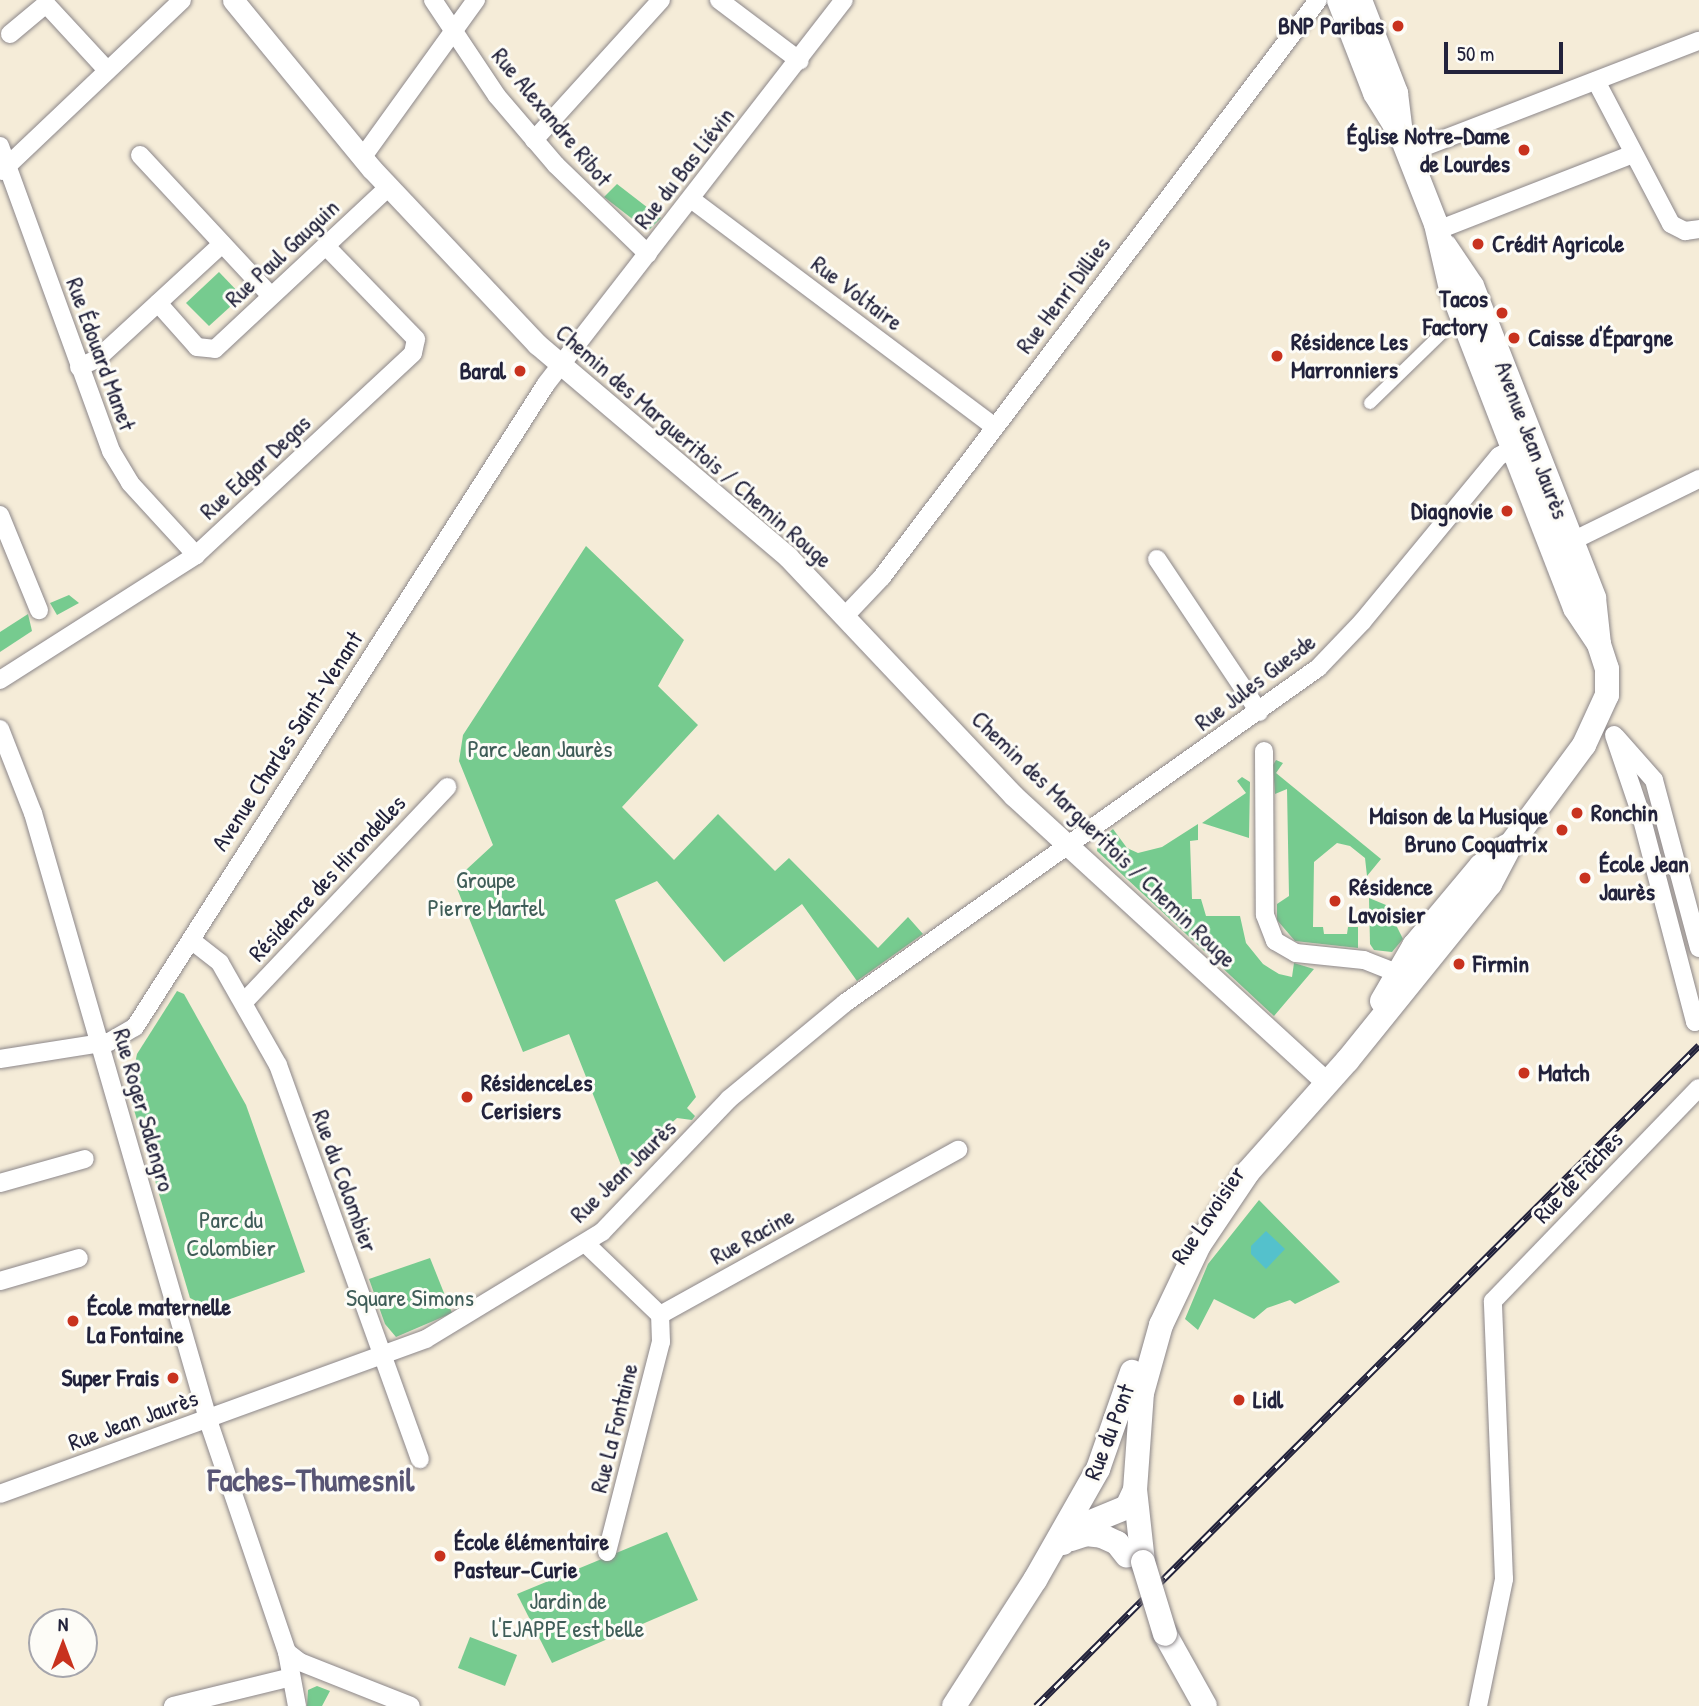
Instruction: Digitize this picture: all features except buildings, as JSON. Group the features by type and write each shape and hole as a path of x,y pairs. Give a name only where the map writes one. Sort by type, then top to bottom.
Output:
{"main road":[{"name":"Avenue Jean Jaurès","path":"1339,0 1380,103 1405,144 1441,236 1472,286 1522,444 1562,546 1577,613 1599,644 1608,683 1604,730"},
{"name":"Avenue Jean Jaurès","path":"1360,0 1396,93 1405,144"},
{"name":"Avenue Jean Jaurès","path":"1441,236 1453,330 1522,444"},
{"name":"Rue Lavoisier","path":"1126,1501 1145,1376 1182,1277 1224,1203 1367,1021 1406,976 1472,876 1511,844 1604,730"},
{"name":"Rue Lavoisier","path":"1187,1706 1160,1639 1135,1565 1126,1501 1121,1444 1142,1343 1171,1271 1197,1223 1323,1079"},
{"name":"Rue du Pont","path":"954,1706 1035,1580 1107,1451 1142,1343"},
{"name":"Rue du Pont","path":"1070,1518 1093,1501 1126,1501"},
{"name":"Rue du Pont","path":"1035,1580 1076,1528 1126,1501"},
{"name":"Rue du Pont","path":"1057,1551 1072,1538 1091,1534 1113,1541 1135,1565"},
{"name":"Rue Lavoisier","path":"1160,1639 1199,1706"},
{"name":"Rue Lavoisier","path":"1160,1639 1205,1706"}],"street":[{"path":"2,160 182,0"},
{"name":"Chemin des Margueritois / Chemin Rouge","path":"233,0 362,158 560,365 769,539 1013,795 1323,1079"},
{"name":"Rue Alexandre Ribot","path":"433,0 453,33 534,139 582,193 648,254"},
{"path":"362,158 476,0"},
{"path":"534,139 661,0"},
{"path":"719,0 800,61"},
{"name":"Rue du Bas Liévin","path":"560,365 800,61 844,0"},
{"name":"Rue Henri Dillies","path":"844,617 881,577 1318,0"},
{"path":"10,34 46,4 107,69"},
{"path":"1405,144 1596,81 1699,41"},
{"path":"1596,81 1671,224 1685,231 1699,229"},
{"path":"1441,236 1633,154"},
{"path":"140,155 271,296"},
{"name":"Rue Édouard Manet","path":"2,160 79,367 123,473 196,555"},
{"name":"Rue Paul Gauguin","path":"158,303 206,351 215,349 388,187"},
{"name":"Rue Voltaire","path":"691,199 995,427"},
{"path":"79,367 97,359 222,244"},
{"name":"Rue Edgar Degas","path":"0,680 196,555 413,353 416,339 326,246"},
{"path":"1370,403 1453,330"},
{"name":"Avenue Charles Saint-Venant","path":"0,1059 100,1044 119,1038 135,1027 560,365"},
{"name":"Rue Jules Guesde","path":"1068,845 1259,712 1337,651 1499,456 1522,444"},
{"path":"1562,546 1699,479"},
{"path":"0,515 39,610"},
{"path":"1157,559 1259,712"},
{"name":"Rue Roger Salengro","path":"0,729 33,813 208,1419 287,1652 288,1678 297,1706"},
{"path":"1604,730 1654,780 1699,948"},
{"path":"1604,730 1640,811 1695,1021 1699,1018"},
{"path":"1264,751 1265,915 1275,941 1296,953 1364,960 1406,976"},
{"name":"Résidence des Hirondelles","path":"244,1002 447,788"},
{"name":"Rue Jean Jaurès","path":"0,1494 382,1356 450,1327 601,1232 737,1092 863,990 1068,845"},
{"name":"Rue du Colombier","path":"191,940 216,958 244,1002 278,1065 420,1459"},
{"name":"Rue de Fâches","path":"1478,1706 1504,1579 1493,1301 1699,1088"},
{"name":"Rue Racine","path":"660,1315 958,1150"},
{"path":"0,1183 85,1159"},
{"path":"584,1243 660,1315"},
{"path":"0,1281 79,1258"},
{"name":"Rue La Fontaine","path":"607,1552 663,1334 660,1315"},
{"path":"287,1652 300,1662 411,1706"},
{"path":"173,1706 288,1678"}],"green space":[{"path":"617,184 661,218 648,231 604,197"},
{"path":"219,272 242,296 209,326 186,303"},
{"name":"Parc Jean Jaurès","path":"586,546 684,640 658,686 698,725 622,807 674,860 718,814 775,871 789,858 878,948 908,917 923,934 857,981 802,904 724,962 657,881 615,900 696,1097 687,1108 695,1116 692,1120 677,1118 667,1127 667,1141 651,1143 623,1170 569,1034 523,1052 454,881 493,845 459,761 463,735"},
{"path":"69,595 79,603 57,615 50,603"},
{"path":"28,614 32,631 0,652 0,632"},
{"path":"1276,760 1283,763 1276,773 1381,859 1367,876 1365,858 1350,846 1337,843 1314,862 1313,927 1323,927 1324,934 1347,934 1348,927 1358,927 1358,948 1295,941 1277,920 1277,904 1289,896 1287,789 1275,794 1273,765"},
{"path":"1242,777 1250,782 1249,838 1202,823 1246,793 1237,781"},
{"path":"1198,824 1198,840 1190,841 1192,899 1201,899 1206,916 1240,916 1246,943 1263,964 1279,974 1292,977 1294,963 1314,969 1274,1016 1097,851 1098,841 1113,829 1127,848 1138,853 1162,847"},
{"path":"1369,898 1386,905 1403,939 1392,952 1374,950 1370,944"},
{"name":"Parc du Colombier","path":"177,991 184,994 246,1105 305,1272 208,1307 190,1298 129,1093 137,1054"},
{"path":"1259,1200 1340,1282 1295,1304 1290,1300 1267,1308 1254,1319 1214,1299 1198,1330 1185,1319 1208,1264"},
{"name":"Square Simons","path":"430,1258 452,1313 396,1337 385,1324 369,1279"},
{"name":"Jardin de l'EJAPPE est belle","path":"667,1532 698,1600 552,1663 517,1594"},
{"path":"470,1637 517,1655 505,1686 458,1668"},
{"path":"317,1686 330,1691 322,1706 307,1706 308,1690"}],"water":[{"path":"1266,1231 1285,1249 1266,1269 1251,1254 1251,1246"}],"railway":[{"path":"1036,1706 1699,1045"}],"place":[{"name":"BNP Paribas","path":"1398,26"},
{"name":"Église Notre-Dame de Lourdes","path":"1524,150"},
{"name":"Crédit Agricole","path":"1478,244"},
{"name":"Tacos Factory","path":"1502,313"},
{"name":"Caisse d'Épargne","path":"1514,338"},
{"name":"Résidence Les Marronniers","path":"1277,356"},
{"name":"Baral","path":"520,371"},
{"name":"Diagnovie","path":"1507,511"},
{"name":"Ronchin","path":"1577,813"},
{"name":"Maison de la Musique Bruno Coquatrix","path":"1562,830"},
{"name":"École Jean Jaurès","path":"1585,878"},
{"name":"Résidence Lavoisier","path":"1335,901"},
{"name":"Firmin","path":"1459,964"},
{"name":"Match","path":"1524,1073"},
{"name":"RésidenceLes Cerisiers","path":"467,1097"},
{"name":"École maternelle La Fontaine","path":"73,1321"},
{"name":"Super Frais","path":"173,1378"},
{"name":"Lidl","path":"1239,1400"},
{"name":"École élémentaire Pasteur-Curie","path":"440,1556"}],"district":[{"name":"Faches-Thumesnil","path":"311,1480"}],"park label":[{"name":"Groupe Pierre Martel","path":"486,894"}]}
